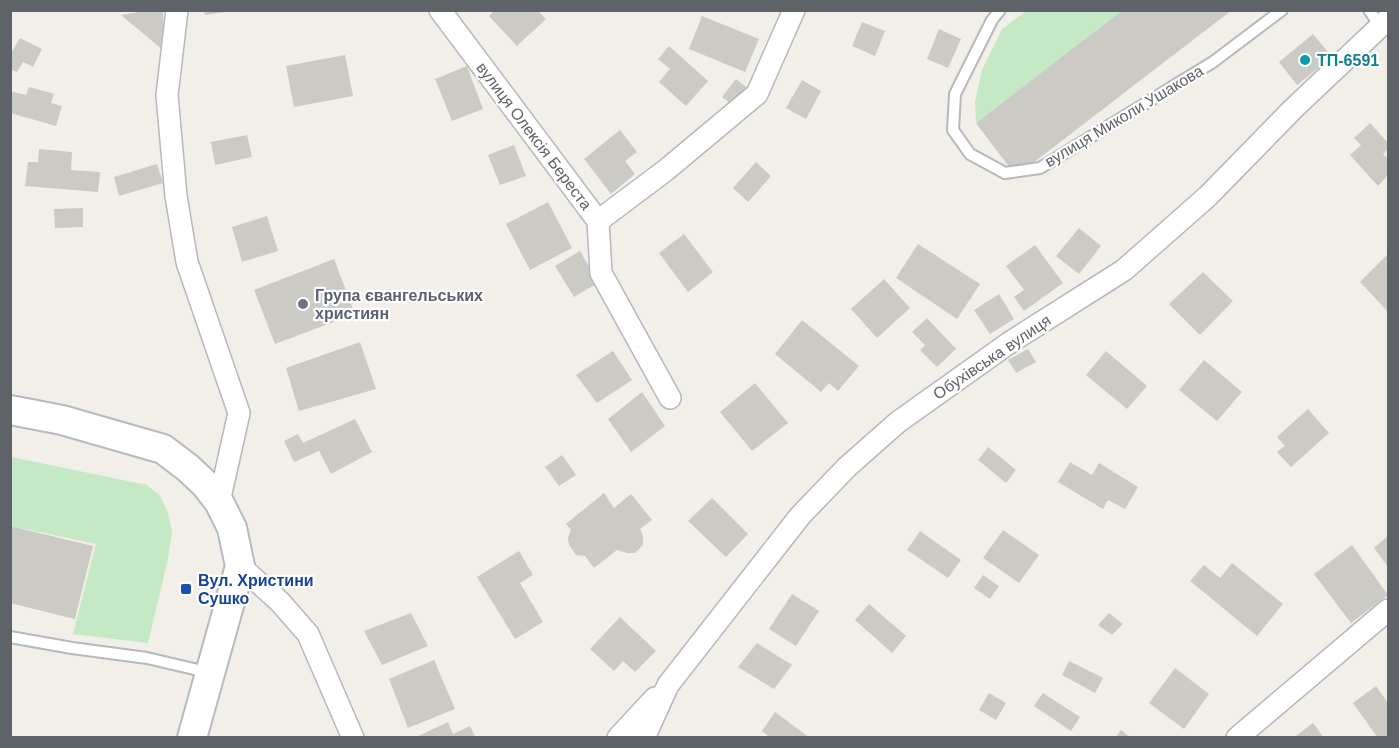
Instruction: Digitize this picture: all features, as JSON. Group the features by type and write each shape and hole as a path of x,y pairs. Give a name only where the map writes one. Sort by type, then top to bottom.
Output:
{"street":[{"path":"177,10 167,96 176,196 187,262 239,413 219,502"},
{"name":"вулиця Олексія Береста","path":"440,10 597,221 601,273 670,398"},
{"path":"597,221 666,170 757,94 794,10"},
{"name":"Обухівська вулиця","path":"644,738 668,685 800,516 847,467 898,422 1009,343 1124,270 1208,196 1379,19"},
{"path":"10,410 62,420 163,448 197,476 219,502 232,528 240,566 192,738"},
{"path":"240,566 280,602 308,634 353,738"},
{"path":"1237,738 1389,610"},
{"path":"618,738 668,685"}],"lane":[{"name":"вулиця Миколи Ушакова","path":"1000,10 992,20 955,94 953,130 970,154 1005,173 1040,168 1213,62 1282,10"},
{"path":"10,637 147,658 211,673"}],"green space":[{"path":"1026,11 1123,11 976,123 975,102 982,70 1002,29"},
{"path":"11,457 147,485 160,496 168,513 172,531 168,559 148,643 73,634 96,544 11,526"}],"building":[{"path":"163,10 164,51 121,15"},
{"path":"204,10 225,10 225,12 205,15"},
{"path":"495,10 537,10 546,19 517,46 489,16"},
{"path":"1123,10 1232,10 1016,176 976,123"},
{"path":"702,16 759,39 745,72 689,49"},
{"path":"862,22 885,31 875,56 852,46"},
{"path":"939,29 961,39 948,68 927,59"},
{"name":"ТП-6591","path":"1313,34 1332,57 1297,85 1279,62"},
{"path":"20,38 42,49 33,67 23,62 17,72 10,69 10,55"},
{"path":"669,46 708,81 686,106 659,82 670,69 658,59"},
{"path":"345,55 353,96 294,107 286,66"},
{"path":"467,66 483,109 452,121 435,79"},
{"path":"736,79 751,91 738,109 722,97"},
{"path":"802,80 821,91 806,119 786,108"},
{"path":"29,87 54,94 51,103 62,106 56,126 10,113 10,91 26,95"},
{"path":"1370,123 1388,143 1388,149 1383,154 1388,159 1388,175 1378,186 1350,155 1361,145 1354,138"},
{"path":"620,130 637,152 625,161 635,174 611,194 584,159"},
{"path":"247,135 252,157 215,165 211,142"},
{"path":"514,145 526,176 500,185 488,155"},
{"path":"39,149 72,152 71,170 100,172 98,192 25,186 28,162 38,162"},
{"path":"756,162 771,176 748,202 733,188"},
{"path":"157,164 163,183 119,196 114,177"},
{"path":"548,202 572,248 530,270 506,224"},
{"path":"83,208 83,227 55,228 54,209"},
{"path":"267,216 278,251 242,262 232,227"},
{"path":"1079,228 1101,246 1079,274 1056,256"},
{"path":"684,234 713,272 688,292 659,253"},
{"path":"918,244 980,284 957,319 896,278"},
{"path":"1035,245 1063,283 1024,311 1014,297 1024,290 1006,266"},
{"path":"580,251 598,283 574,297 555,266"},
{"path":"1388,254 1388,312 1360,282"},
{"path":"334,259 355,314 275,344 254,290"},
{"path":"1203,272 1233,301 1200,335 1169,304"},
{"path":"884,279 910,308 877,338 851,309"},
{"path":"999,294 1014,319 990,334 974,310"},
{"path":"927,318 956,349 937,367 920,350 925,345 912,332"},
{"path":"802,320 859,366 838,391 829,383 821,392 775,354"},
{"path":"360,342 376,389 299,411 286,368"},
{"path":"1028,349 1036,362 1016,373 1008,360"},
{"path":"613,351 632,380 597,403 576,375"},
{"path":"1106,351 1147,386 1127,409 1086,375"},
{"path":"1204,360 1242,392 1217,421 1179,390"},
{"path":"755,383 788,423 752,451 720,412"},
{"path":"642,392 665,426 631,452 608,419"},
{"path":"1308,409 1329,433 1291,467 1277,452 1285,446 1277,437"},
{"path":"355,419 372,452 331,474 319,451 294,462 284,441 298,434 303,443"},
{"path":"988,447 1016,470 1006,483 978,460"},
{"path":"562,455 576,475 559,486 545,467"},
{"path":"1070,462 1092,475 1099,463 1138,487 1125,509 1108,500 1103,509 1058,482"},
{"path":"604,493 614,508 631,494 652,520 640,529 643,545 635,553 617,550 594,568 585,556 576,555 569,545 568,538 571,530 566,524"},
{"path":"712,498 748,534 726,557 688,521"},
{"path":"10,526 93,546 75,619 10,603"},
{"path":"1003,530 1039,555 1019,583 983,558"},
{"path":"920,531 961,560 948,578 907,550"},
{"path":"1388,536 1388,567 1374,548"},
{"path":"1352,545 1388,595 1351,623 1314,574"},
{"path":"519,551 533,575 520,583 543,622 515,639 477,577"},
{"path":"1232,563 1283,604 1257,636 1190,581 1204,565 1220,578"},
{"path":"983,575 999,586 990,599 974,588"},
{"path":"792,594 819,611 796,646 769,629"},
{"path":"869,604 906,636 892,653 855,620"},
{"path":"411,613 428,646 382,665 364,631"},
{"path":"1109,613 1123,624 1112,635 1098,625"},
{"path":"620,617 656,651 635,672 623,661 614,671 590,649"},
{"path":"757,643 792,665 774,689 738,667"},
{"path":"434,660 455,709 408,728 389,679"},
{"path":"1069,661 1103,678 1095,693 1062,675"},
{"path":"1175,668 1209,694 1184,729 1149,703"},
{"path":"1376,686 1388,703 1388,734 1383,738 1378,738 1353,703"},
{"path":"989,693 1006,703 996,720 979,710"},
{"path":"1043,693 1080,717 1071,731 1034,706"},
{"path":"775,712 810,738 771,738 762,731"},
{"path":"448,722 453,734 470,726 476,738 414,738"},
{"path":"1313,723 1324,738 1298,738 1296,736"},
{"path":"1121,730 1131,738 1115,738"}],"place":[{"name":"ТП-6591","path":"1305,60"},
{"name":"Група євангельських християн","path":"303,304"},
{"name":"Вул. Христини Сушко","path":"186,589"}]}
